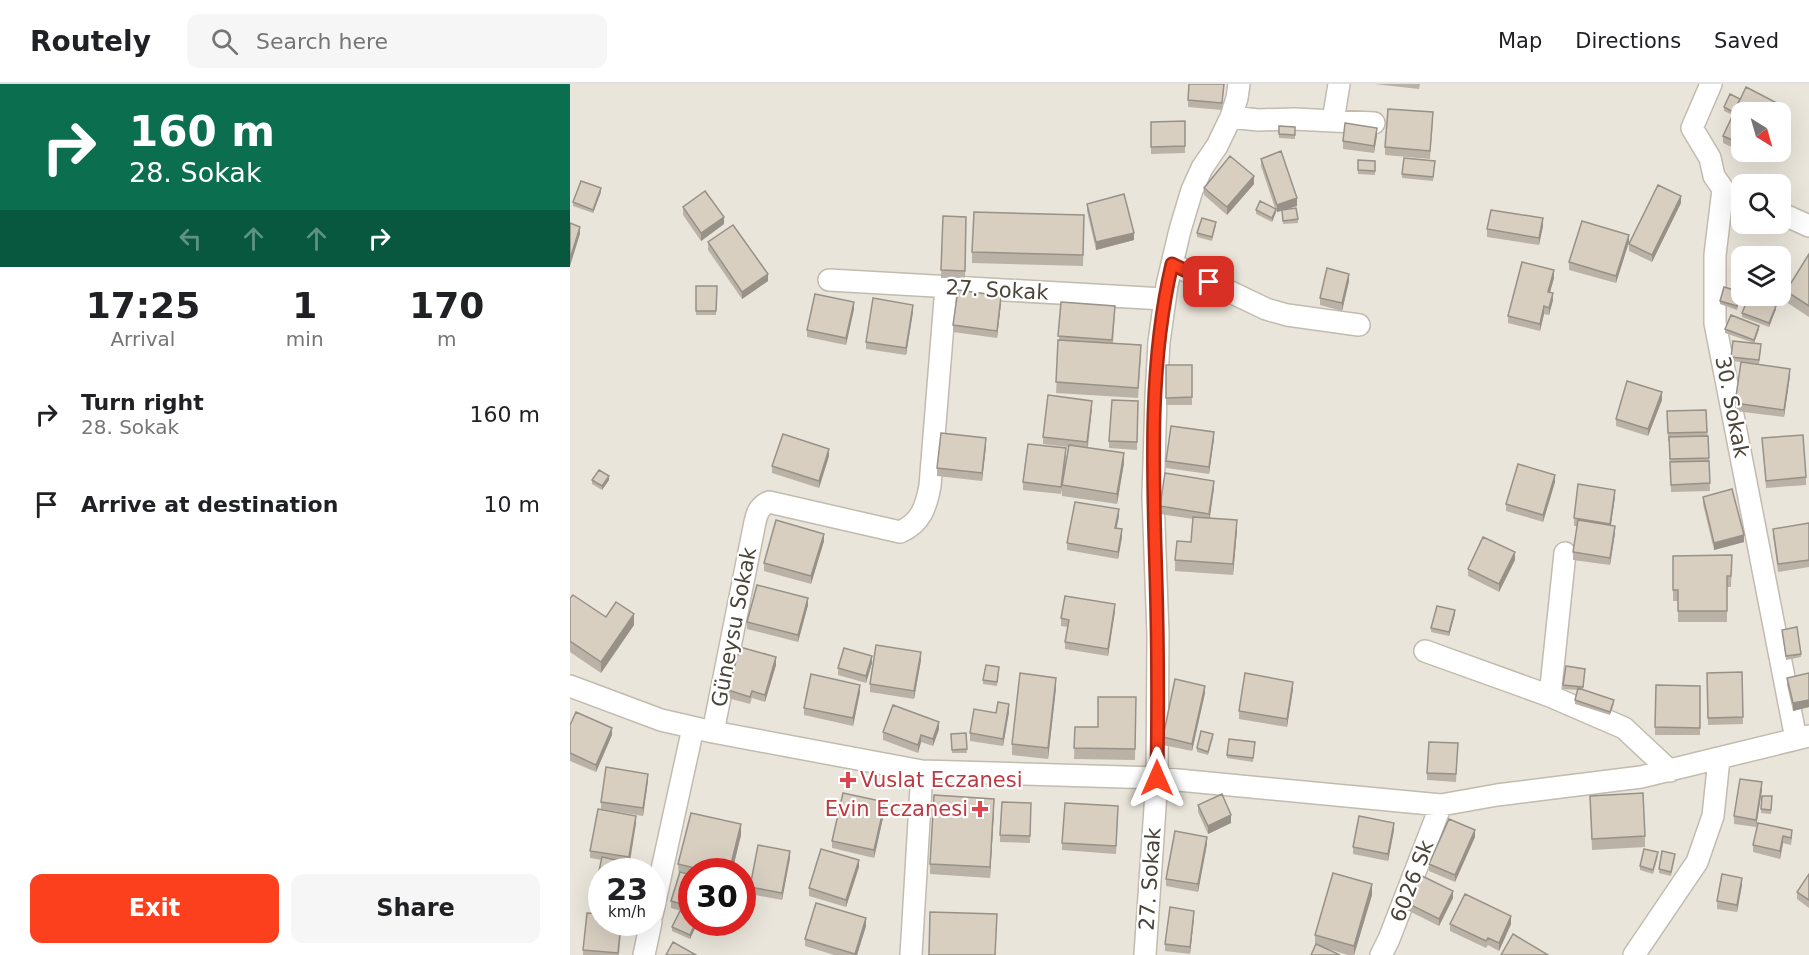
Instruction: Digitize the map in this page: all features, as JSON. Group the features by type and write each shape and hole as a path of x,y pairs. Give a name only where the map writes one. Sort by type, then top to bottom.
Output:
{"street":[{"name":"27. Sokak","path":"1145,955 1157,778 1158,635 1154,484 1159,342 1164,299 1192,190 1231,117 1239,84"},
{"path":"1333,121 1339,84"},
{"name":"30. Sokak","path":"1711,84 1692,128 1710,158 1714,176 1731,192"},
{"path":"1231,117 1258,120 1374,123"},
{"name":"30. Sokak","path":"1731,196 1714,255 1715,323 1802,738"},
{"path":"1791,218 1809,226"},
{"path":"1172,264 1266,309 1287,315 1359,325"},
{"name":"27. Sokak","path":"829,280 1164,299"},
{"name":"Güneysu Sokak","path":"666,864 703,730 757,513 763,505 770,501 900,532 916,523 927,504 946,287"},
{"path":"1550,696 1565,553"},
{"path":"1425,651 1550,696 1624,728 1670,771"},
{"path":"570,686 661,720 922,771 1157,778 1441,805 1497,795 1641,777 1802,738"},
{"path":"1634,955 1697,862 1713,816 1719,759"},
{"path":"910,955 922,771"},
{"name":"6026 Sk","path":"1380,955 1389,939 1441,805"},
{"path":"644,955 648,936"}],"shaded area":[{"path":"570,84 1809,84 1809,955 570,955"}],"building":[{"path":"1189,84 1224,84 1222,103 1188,100"},
{"path":"1746,87 1775,102 1739,102"},
{"path":"1730,94 1740,99 1738,102 1731,102 1731,111 1724,107"},
{"path":"1388,109 1433,112 1430,151 1385,147"},
{"path":"1731,119 1731,139 1723,136"},
{"path":"1185,121 1185,146 1151,147 1151,122"},
{"path":"1345,123 1377,128 1374,146 1343,141"},
{"path":"1279,126 1295,127 1295,135 1279,134"},
{"path":"1281,151 1297,198 1277,205 1261,159"},
{"path":"1230,156 1254,176 1227,207 1204,188"},
{"path":"1404,158 1435,161 1433,177 1402,174"},
{"path":"1358,160 1375,161 1375,171 1358,170"},
{"path":"581,181 601,188 593,210 573,202"},
{"path":"1658,185 1681,196 1652,255 1629,244"},
{"path":"705,191 724,217 701,233 683,207"},
{"path":"1124,194 1134,233 1096,242 1087,204"},
{"path":"1260,201 1276,209 1272,218 1256,210"},
{"path":"1296,208 1298,219 1283,221 1282,210"},
{"path":"1491,210 1543,218 1539,238 1487,229"},
{"path":"974,212 1084,215 1083,255 972,252"},
{"path":"943,216 966,217 965,271 941,270"},
{"path":"1202,218 1216,222 1212,237 1197,233"},
{"path":"1582,221 1629,235 1616,276 1569,262"},
{"path":"570,223 580,227 570,259"},
{"path":"733,225 768,274 742,292 708,242"},
{"path":"1809,254 1809,306 1791,294 1791,283"},
{"path":"1522,262 1554,270 1548,292 1553,293 1549,308 1544,306 1540,324 1508,316"},
{"path":"1327,268 1349,274 1342,303 1320,298"},
{"path":"696,286 717,286 716,311 696,311"},
{"path":"1724,287 1731,289 1731,304 1720,301"},
{"path":"958,290 1001,296 997,331 953,325"},
{"path":"815,294 854,302 846,338 807,330"},
{"path":"873,298 913,305 906,348 866,342"},
{"path":"1061,302 1115,306 1112,340 1058,336"},
{"path":"1745,306 1776,306 1769,323 1742,313"},
{"path":"1731,315 1759,326 1754,340 1725,329"},
{"path":"1058,340 1141,345 1138,388 1056,382"},
{"path":"1733,341 1761,344 1759,360 1731,357"},
{"path":"1741,362 1790,369 1784,410 1735,403"},
{"path":"1166,365 1192,365 1192,397 1166,398"},
{"path":"1627,381 1662,392 1648,429 1616,419"},
{"path":"1048,395 1092,401 1087,442 1043,437"},
{"path":"1112,400 1138,401 1137,442 1109,441"},
{"path":"1706,410 1707,432 1668,433 1667,411"},
{"path":"1171,426 1214,432 1209,467 1166,461"},
{"path":"941,433 986,438 982,473 937,468"},
{"path":"783,434 829,449 819,481 772,466"},
{"path":"1803,435 1806,477 1766,481 1762,438"},
{"path":"1708,436 1709,458 1670,459 1669,437"},
{"path":"1028,444 1066,448 1061,487 1023,482"},
{"path":"1069,445 1124,453 1117,494 1062,485"},
{"path":"1709,461 1710,483 1671,485 1670,462"},
{"path":"1518,464 1555,475 1543,515 1506,504"},
{"path":"599,470 609,476 602,486 592,480"},
{"path":"1165,473 1214,481 1209,514 1160,506"},
{"path":"1578,484 1615,490 1610,524 1574,518"},
{"path":"1732,489 1744,535 1714,543 1703,497"},
{"path":"1075,502 1119,509 1115,528 1122,529 1118,552 1067,543"},
{"path":"1193,517 1237,520 1233,564 1175,560 1177,541 1191,542"},
{"path":"776,520 824,534 811,576 764,563"},
{"path":"1578,520 1615,526 1610,558 1573,552"},
{"path":"1809,523 1809,560 1778,564 1773,529"},
{"path":"1483,537 1515,552 1499,584 1468,569"},
{"path":"1732,555 1731,576 1727,576 1727,611 1678,611 1678,590 1673,590 1673,556"},
{"path":"757,585 808,598 798,635 747,622"},
{"path":"573,595 606,617 616,602 634,614 601,662 570,641 570,598"},
{"path":"1065,596 1115,604 1108,649 1065,642 1069,620 1061,618"},
{"path":"1437,606 1455,610 1449,632 1431,628"},
{"path":"1797,627 1801,654 1786,656 1782,630"},
{"path":"876,645 921,652 914,691 870,684"},
{"path":"740,647 776,657 765,695 752,691 750,697 728,690"},
{"path":"844,648 872,656 866,676 838,668"},
{"path":"986,665 999,667 997,682 983,680"},
{"path":"1566,666 1585,669 1583,687 1563,685"},
{"path":"1742,672 1743,717 1708,718 1707,673"},
{"path":"1020,673 1056,678 1048,748 1012,744"},
{"path":"1245,673 1293,682 1287,719 1239,711"},
{"path":"1809,673 1809,700 1793,703 1787,678"},
{"path":"811,674 860,685 853,718 804,708"},
{"path":"1175,679 1205,686 1192,744 1163,737"},
{"path":"1656,685 1700,686 1700,728 1655,727"},
{"path":"1578,688 1614,700 1610,712 1575,700"},
{"path":"1098,697 1136,697 1135,749 1074,748 1075,727 1098,727"},
{"path":"998,702 1009,704 1003,739 970,733 974,709 996,713"},
{"path":"893,705 939,722 933,739 921,735 918,745 883,732"},
{"path":"576,712 612,728 596,765 570,753 570,725"},
{"path":"1201,731 1213,734 1208,752 1197,748"},
{"path":"966,733 967,749 952,750 951,734"},
{"path":"1229,739 1255,742 1253,758 1227,755"},
{"path":"1429,742 1458,743 1456,774 1427,773"},
{"path":"606,767 648,774 643,808 601,802"},
{"path":"1740,779 1762,782 1756,820 1734,816"},
{"path":"843,793 885,802 874,850 832,841"},
{"path":"1643,793 1645,836 1592,839 1590,796"},
{"path":"1222,794 1231,815 1208,826 1198,805"},
{"path":"934,795 994,799 990,867 930,864"},
{"path":"1762,796 1772,796 1771,810 1761,809"},
{"path":"1002,802 1031,803 1030,836 1000,835"},
{"path":"1065,803 1118,806 1116,846 1062,843"},
{"path":"598,809 636,816 629,857 590,851"},
{"path":"691,813 741,824 732,858 680,858"},
{"path":"1359,816 1394,823 1388,854 1353,847"},
{"path":"1449,819 1475,830 1455,875 1429,864"},
{"path":"1758,823 1792,830 1791,838 1783,836 1780,851 1753,845"},
{"path":"1175,831 1207,837 1198,884 1166,879"},
{"path":"758,845 790,851 782,893 756,888 756,858"},
{"path":"821,849 859,860 846,900 809,888"},
{"path":"1644,849 1658,852 1653,870 1640,866"},
{"path":"1662,851 1675,854 1671,872 1659,869"},
{"path":"1333,873 1372,884 1354,946 1315,935"},
{"path":"1722,874 1742,878 1737,905 1717,901"},
{"path":"1809,874 1809,900 1797,892"},
{"path":"1420,875 1453,891 1439,919 1407,903"},
{"path":"678,878 678,903 671,901"},
{"path":"1465,894 1511,916 1499,943 1488,938 1486,941 1450,924"},
{"path":"816,903 866,918 855,954 805,939"},
{"path":"1170,907 1194,911 1190,947 1165,944"},
{"path":"930,912 997,914 995,955 929,955"},
{"path":"587,913 588,936 620,936 618,953 583,950"},
{"path":"678,915 678,930 672,927"},
{"path":"1513,934 1548,955 1501,955"},
{"path":"673,942 696,955 666,955"},
{"path":"1316,944 1340,955 1311,955"}],"place":[{"name":"Vuslat Eczanesi","path":"848,780"},
{"name":"Evin Eczanesi","path":"980,809"}],"route":[{"path":"1157,778 1158,635 1153,496 1159,342 1164,299 1172,264 1209,282"}]}
